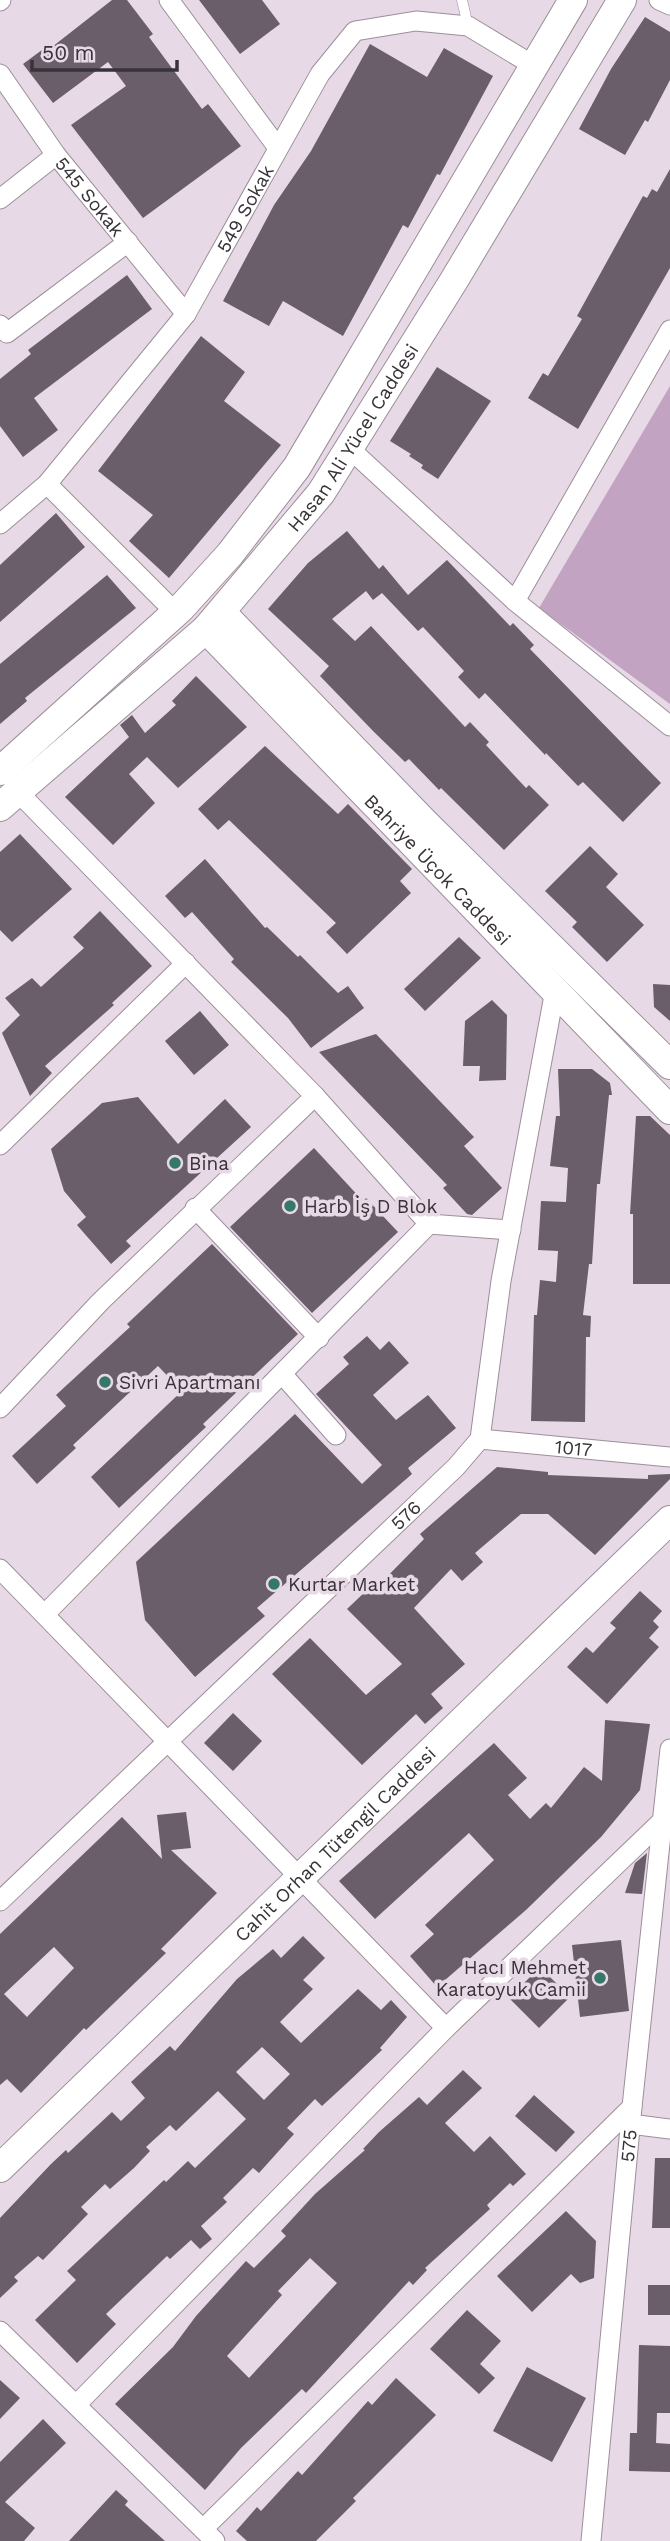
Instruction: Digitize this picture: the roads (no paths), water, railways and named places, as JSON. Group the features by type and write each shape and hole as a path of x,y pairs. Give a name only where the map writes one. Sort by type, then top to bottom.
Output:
{"street":[{"path":"169,0 278,148"},
{"path":"511,1230 429,1224 315,1096 186,963 6,790 230,554 297,467 536,67 573,0"},
{"name":"Hasan Ali Yücel Caddesi","path":"6,790 214,621 298,523 349,449 622,0"},
{"path":"659,0 670,5"},
{"name":"549 Sokak","path":"0,524 47,484 186,314 320,74 355,31 416,21 468,26 536,67"},
{"name":"545 Sokak","path":"0,74 56,155 186,314"},
{"path":"0,199 56,155"},
{"path":"0,325 7,333 128,243"},
{"path":"516,601 670,330"},
{"path":"349,449 516,601 670,726"},
{"path":"47,484 175,612"},
{"name":"Bahriye Üçok Caddesi","path":"214,621 555,990 670,1110"},
{"name":"Bahriye Üçok Caddesi","path":"214,621 425,823 670,1065"},
{"path":"0,1144 186,963"},
{"path":"480,1439 511,1230 555,990"},
{"path":"0,1408 101,1301 195,1208 315,1096"},
{"path":"195,1208 319,1338"},
{"path":"45,1614 429,1224"},
{"path":"283,1374 336,1436"},
{"name":"1017","path":"480,1439 670,1457"},
{"name":"576","path":"1,1897 167,1744 456,1467 480,1439"},
{"name":"Cahit Orhan Tütengil Caddesi","path":"0,2168 670,1520"},
{"path":"0,1569 297,1878 446,2028"},
{"name":"575","path":"591,2541 631,2116 670,1749"},
{"path":"77,2404 446,2028 664,1819"},
{"path":"0,2332 209,2535 631,2116 670,2129"}],"lane":[{"path":"462,0 468,26"}],"place":[{"name":"Bina","path":"175,1163"},
{"name":"Harb İş D Blok","path":"290,1206"},
{"name":"Sivri Apartmanı","path":"105,1382"},
{"name":"Kurtar Market","path":"274,1584"},
{"name":"Hacı Mehmet Karatoyuk Camii","path":"600,1978"}]}
